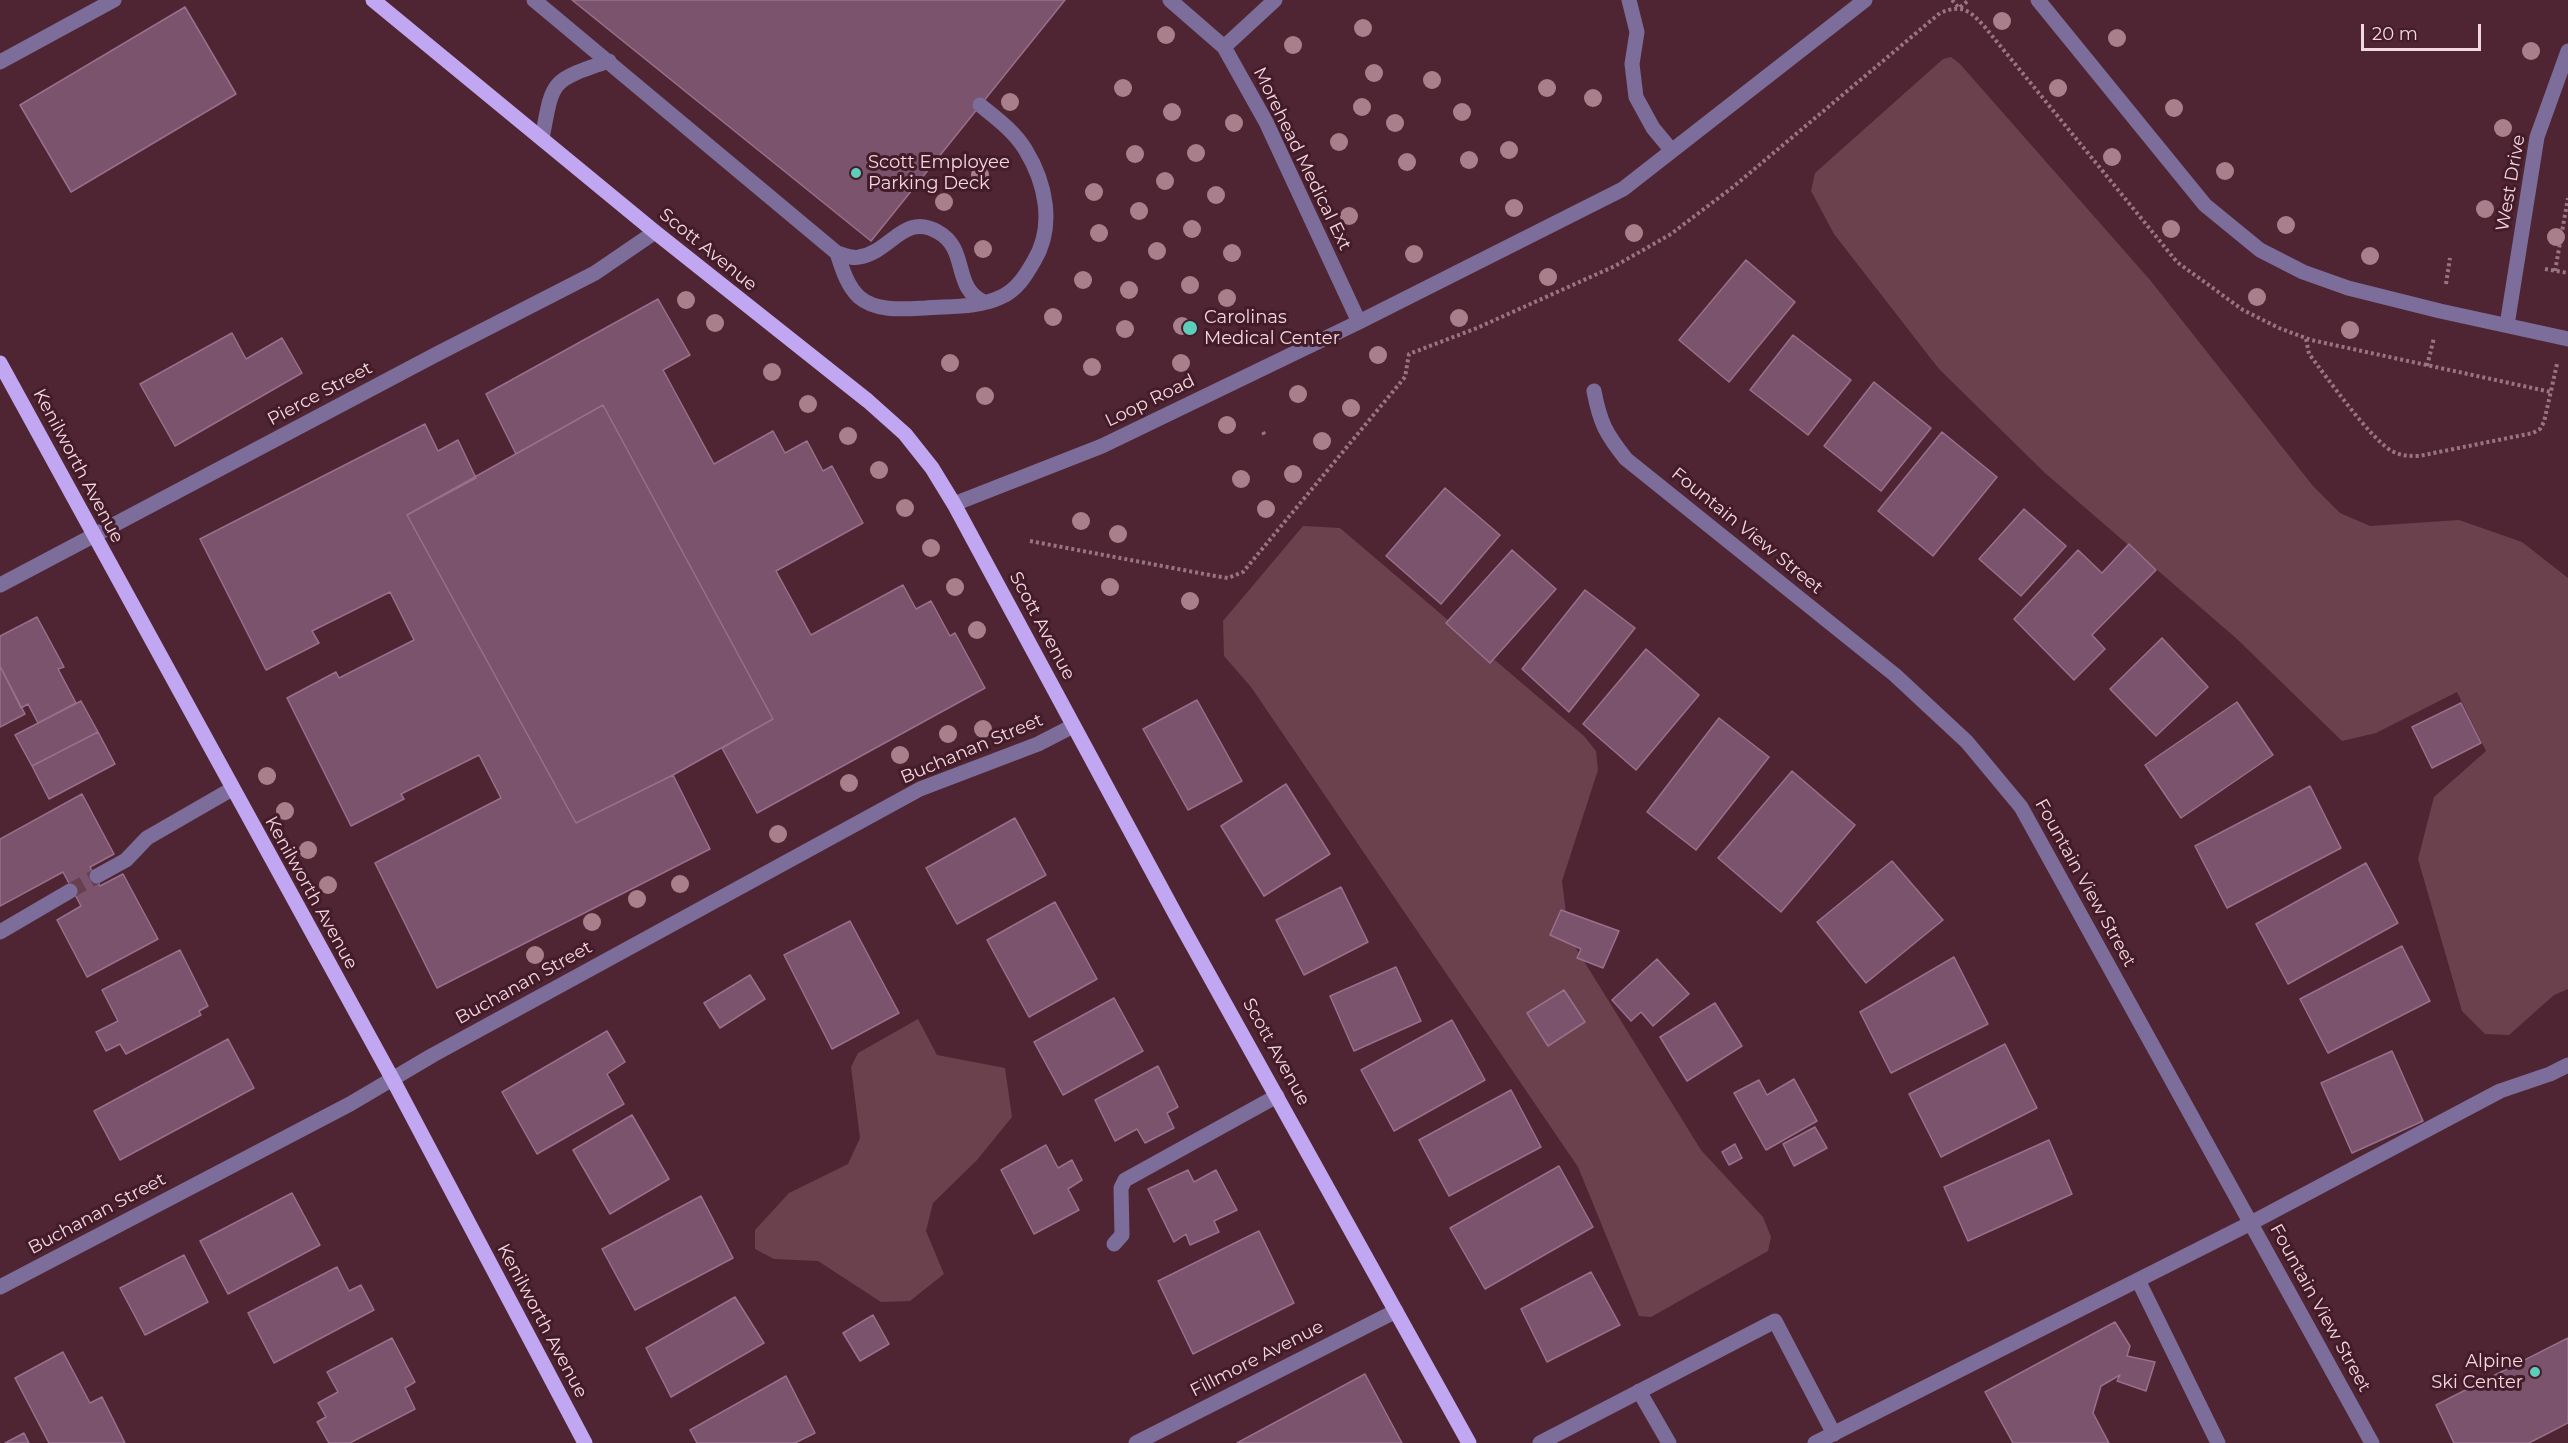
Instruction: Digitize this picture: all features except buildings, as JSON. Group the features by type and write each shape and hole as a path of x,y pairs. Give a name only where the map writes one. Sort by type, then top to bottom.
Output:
{"main road":[{"name":"Scott Avenue","path":"373,0 655,232 868,401 904,434 932,468 954,504 1073,726 1469,1443"},
{"name":"Kenilworth Avenue","path":"0,363 231,789 393,1080 585,1443"}],"street":[{"path":"4,58 114,0"},
{"path":"534,0 837,253 857,258 873,253 888,245 903,230 918,225 938,231 954,246 966,288 973,297 984,302"},
{"name":"Morehead Medical Ext","path":"1170,0 1224,47 1266,122 1359,322"},
{"path":"1224,47 1275,0"},
{"path":"1629,0 1637,32 1632,64 1636,97 1653,128 1672,152"},
{"name":"Loop Road","path":"954,504 1102,446 1359,322 1623,189 1865,0"},
{"path":"2038,0 2205,205 2260,250 2302,272 2348,288 2568,339"},
{"name":"West Drive","path":"2507,325 2537,137 2568,51"},
{"path":"542,139 552,91 559,81 573,73 609,61"},
{"path":"837,253 848,282 860,298 883,307 903,309 975,305 1002,297 1022,281 1042,248 1047,210 1041,185 1025,149 1009,130 980,105"},
{"name":"Pierce Street","path":"0,585 424,360 595,273 655,232"},
{"name":"Fountain View Street","path":"1594,391 1600,420 1610,439 1626,459 1895,675 1967,742 2022,807 2372,1443"},
{"name":"Buchanan Street","path":"0,1287 393,1080 433,1055 920,789 1038,744 1073,726"},
{"path":"97,876 126,860 147,838 231,789"},
{"path":"0,932 70,891"},
{"path":"1815,1443 2251,1222 2500,1091 2550,1074 2568,1065"},
{"path":"1114,1244 1122,1235 1121,1188 1125,1180 1277,1096"},
{"path":"2138,1280 2218,1443"},
{"name":"Fillmore Avenue","path":"1136,1443 1396,1311"},
{"path":"1540,1443 1775,1321 1834,1434"},
{"path":"1639,1391 1669,1443"}],"path":[{"path":"1952,0 1959,8"},
{"path":"1959,8 1969,0"},
{"path":"1030,541 1228,578 1243,572 1406,377 1409,354 1477,328 1615,266 1671,234 1733,187 1941,13 1953,7 1975,15 2177,262 2243,310 2306,339 2551,392"},
{"path":"2555,270 2568,198"},
{"path":"2448,275 2450,258"},
{"path":"2544,268 2568,273"},
{"path":"2427,366 2434,338"},
{"path":"2306,339 2309,354 2376,438 2389,450 2402,456 2419,456 2533,433 2540,429 2544,422 2556,365"}],"shaded area":[{"path":"1951,57 1960,64 2150,280 2313,486 2340,513 2370,526 2459,520 2522,542 2568,578 2568,989 2554,995 2509,1035 2485,1034 2462,1011 2418,859 2434,797 2486,751 2457,692 2376,733 2342,741 2237,639 2045,473 1939,369 1834,234 1811,191 1815,173 1943,59"},
{"path":"1303,526 1340,528 1584,736 1596,751 1598,770 1562,881 1569,937 1701,1150 1763,1217 1771,1237 1768,1251 1651,1317 1639,1316 1578,1167 1251,687 1224,656 1223,621"},
{"path":"918,1019 937,1055 1005,1068 1012,1117 977,1160 933,1203 926,1231 944,1274 910,1301 881,1302 818,1261 774,1259 755,1249 755,1230 789,1193 848,1164 860,1138 851,1067 858,1053"}],"tunnel":[{"path":"70,891 97,876"}],"place":[{"name":"Scott Employee Parking Deck","path":"856,173"},
{"name":"Carolinas Medical Center","path":"1190,328"},
{"name":"Alpine Ski Center","path":"2535,1372"}]}
